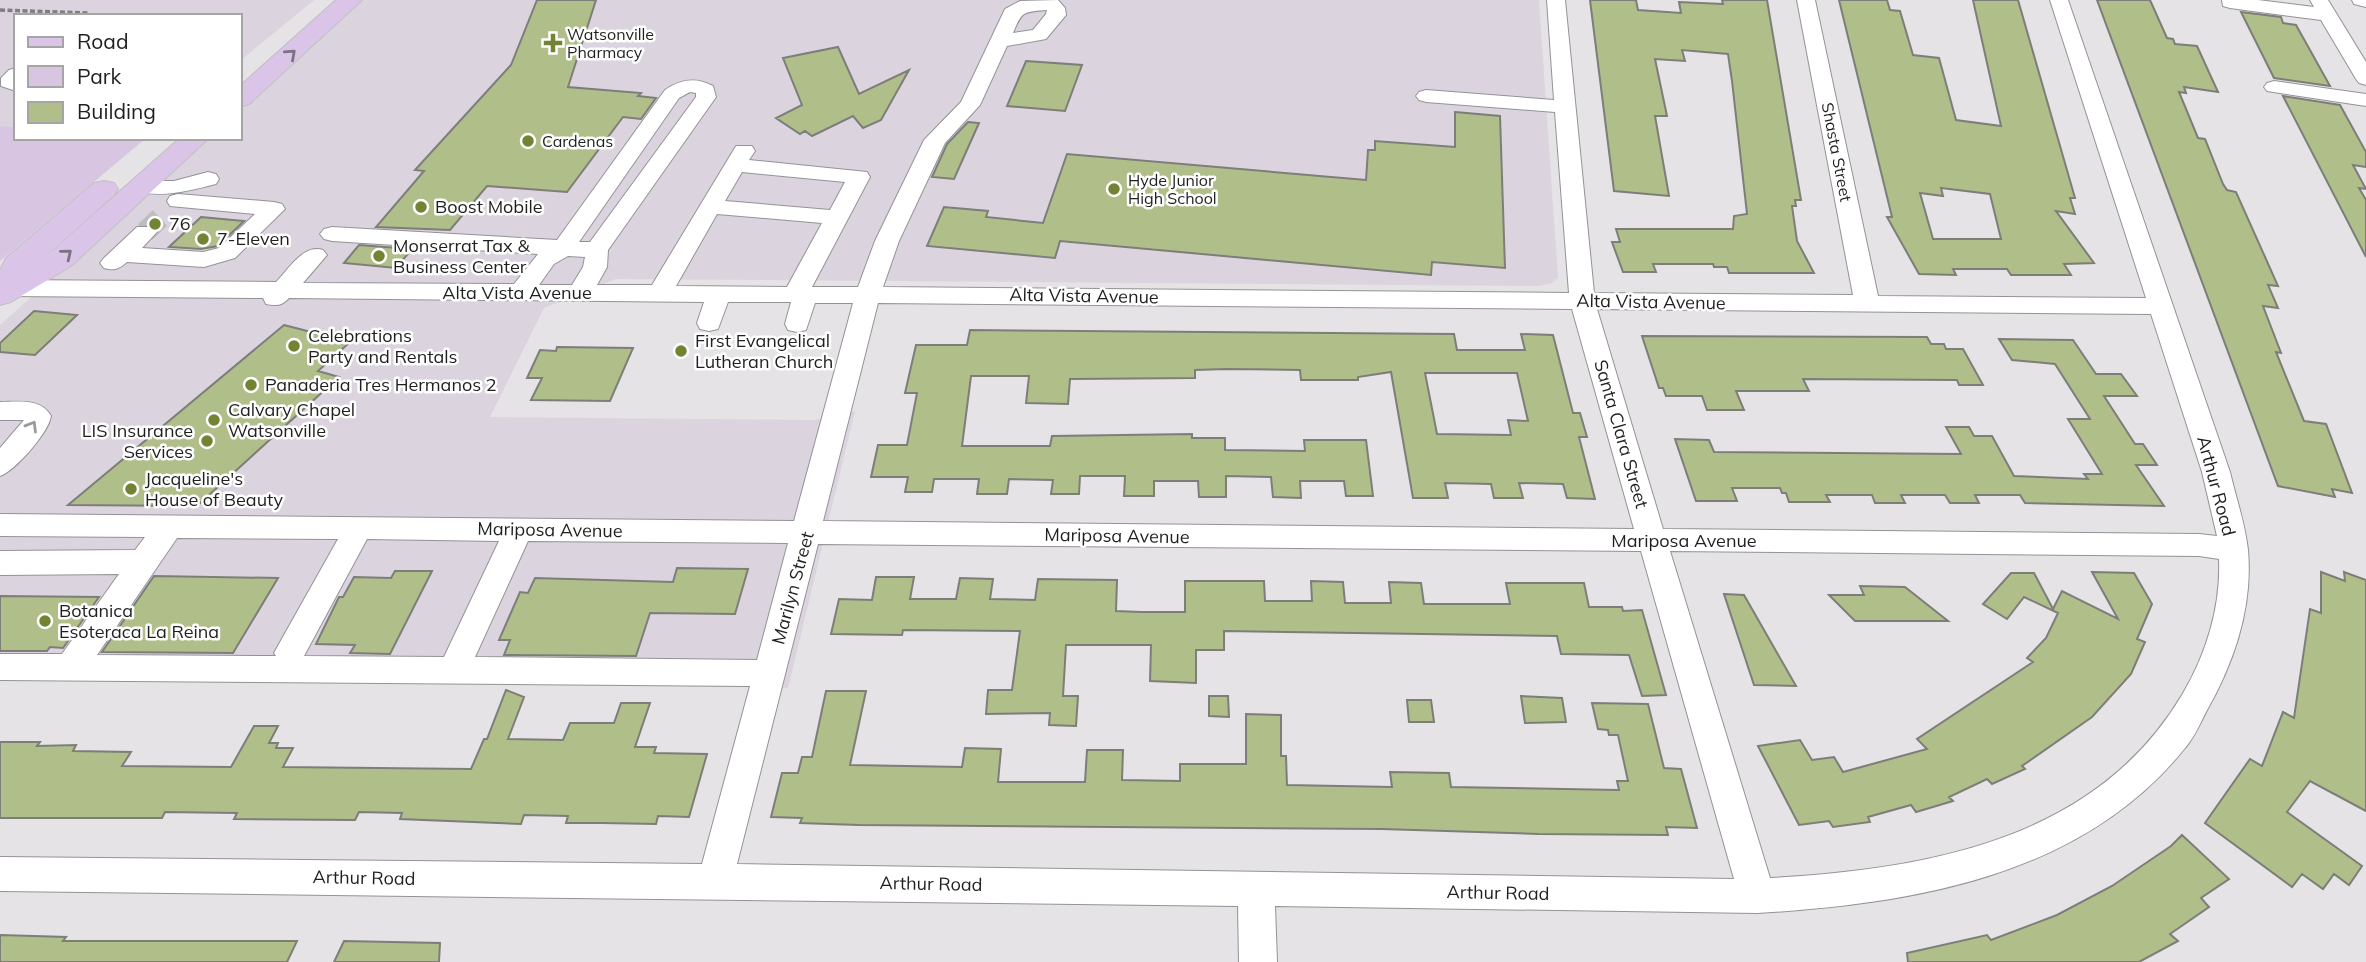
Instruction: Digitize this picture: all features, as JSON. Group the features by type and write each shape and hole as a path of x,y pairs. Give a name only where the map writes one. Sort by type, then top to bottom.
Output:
{"main road":[{"path":"242,70 322,0"},
{"path":"242,97 350,0"},
{"path":"4,291 17,265 161,140"},
{"path":"4,291 61,259 194,140"}],"street":[{"name":"Santa Clara Street","path":"1556,0 1583,301 1757,896"},
{"name":"Shasta Street","path":"1806,0 1867,303"},
{"name":"Arthur Road","path":"0,874 1757,896 1860,890 1968,867 2054,834 2119,793 2140,774 2179,730 2203,691 2227,622 2233,550 2216,471 2059,0"},
{"path":"2230,2 2324,7 2365,77"},
{"name":"Marilyn Street","path":"715,881 868,294 887,241 935,140 970,105 998,41"},
{"path":"520,293 546,259 563,248 672,94 681,87 701,86 706,90 706,97 596,250 598,259 579,293"},
{"path":"2274,87 2366,100"},
{"path":"1426,96 1566,107"},
{"path":"659,294 741,156 859,177 800,295 797,324"},
{"path":"85,289 203,180 174,188 143,186"},
{"path":"122,254 204,260 227,253 274,209 178,201"},
{"path":"710,206 838,218"},
{"path":"332,234 596,250"},
{"path":"265,306 285,290 315,255"},
{"name":"Alta Vista Avenue","path":"4,291 85,289 868,294 2160,306"},
{"path":"709,323 718,295"},
{"path":"0,411 30,411 38,416 37,423 0,466"},
{"name":"Mariposa Avenue","path":"0,525 2199,545 2233,550"},
{"path":"70,668 168,528"},
{"path":"290,653 359,528"},
{"path":"454,670 517,530"},
{"path":"0,563 143,562"},
{"path":"0,667 770,673"},
{"path":"1256,890 1258,962"}],"path":[{"path":"1,8 87,14"}],"shaded area":[{"path":"0,0 314,0 242,59 242,14 14,14 14,127 0,126"},
{"path":"363,0 1539,0 1558,278 1552,283 1538,286 616,279 544,308 490,417 814,420 855,411 788,688 0,674 0,325 207,140 242,140 242,109"}],"green space":[{"path":"0,126 14,127 14,140 144,140 0,261"}],"building":[{"path":"537,0 596,0 568,87 641,93 638,96 656,98 641,119 623,117 567,192 487,186 450,230 376,227 424,171 415,170 511,65"},
{"path":"1590,0 1636,0 1638,10 1681,13 1679,2 1723,4 1722,0 1767,0 1801,200 1795,200 1796,206 1792,206 1797,241 1814,273 1729,273 1727,267 1714,267 1713,264 1653,264 1656,272 1623,272 1612,242 1620,242 1616,229 1733,229 1734,216 1747,214 1732,81 1728,54 1682,50 1685,61 1655,59 1667,116 1655,116 1669,196 1614,191"},
{"path":"1839,0 1887,0 1890,10 1900,11 1913,55 1939,58 1956,120 2001,126 1973,0 2018,0 2075,198 2070,198 2075,214 2056,211 2094,263 2064,264 2071,275 2011,275 2007,269 1953,269 1956,275 1919,274 1887,217 1892,217","holes":["1941,188 1990,194 2001,239 1933,239 1920,193 1943,196"]},
{"path":"2097,0 2150,0 2167,38 2173,39 2175,44 2197,46 2218,92 2184,87 2186,93 2179,92 2198,138 2205,139 2223,184 2227,190 2236,192 2278,286 2268,285 2278,308 2263,306 2281,353 2276,352 2304,421 2326,424 2352,493 2332,489 2335,497 2278,486"},
{"path":"2241,12 2281,17 2283,23 2296,25 2330,86 2274,78"},
{"path":"838,47 859,94 909,70 881,120 863,128 853,116 812,136 805,131 800,134 776,118 802,105 783,58"},
{"path":"1026,61 1082,65 1065,111 1007,106"},
{"path":"2283,96 2340,105 2366,152 2366,167 2353,165 2366,189 2359,188 2366,200 2366,257"},
{"path":"1455,112 1500,116 1505,268 1432,262 1431,275 1060,241 1055,258 927,246 944,207 988,211 986,217 1043,223 1067,154 1366,180 1368,150 1375,150 1375,141 1455,147"},
{"path":"968,122 979,123 954,179 932,177 947,144"},
{"path":"201,217 244,221 218,246 201,249 169,247"},
{"name":"Monserrat Tax & Business Center","path":"359,245 412,249 396,268 344,263"},
{"path":"34,311 77,315 35,355 0,352 0,343"},
{"name":"LIS Insurance Services","path":"284,325 350,342 318,371 339,377 197,506 68,505"},
{"path":"970,330 1454,334 1457,350 1525,350 1521,334 1553,335 1573,413 1580,413 1587,437 1579,437 1595,499 1567,498 1563,484 1519,483 1523,498 1494,498 1491,484 1445,483 1448,498 1413,498 1391,372 1358,377 1358,380 1301,380 1300,370 1226,369 1195,370 1195,378 1070,379 1068,404 1026,403 1029,376 971,376 962,446 1050,446 1052,436 1192,434 1192,438 1225,438 1225,450 1305,451 1304,440 1366,440 1373,496 1346,496 1344,481 1300,481 1301,498 1273,497 1271,477 1226,476 1226,497 1199,497 1198,481 1154,481 1154,496 1124,496 1125,476 1080,476 1079,494 1051,494 1053,480 1009,479 1007,494 977,494 979,479 934,479 932,492 905,492 908,477 871,477 878,445 907,445 917,393 905,393 916,345 967,345","holes":["1425,373 1517,373 1528,421 1508,420 1511,435 1437,434"]},
{"path":"1642,336 1927,337 1931,344 1944,344 1946,349 1963,349 1983,385 1959,385 1957,380 1803,379 1809,391 1736,391 1744,410 1707,410 1702,396 1666,396 1663,388 1659,388"},
{"path":"1999,339 2073,340 2096,374 2121,374 2137,396 2104,396 2135,444 2143,444 2157,465 2136,465 2164,506 2025,503 2020,495 1975,495 1979,503 1950,503 1945,495 1901,495 1905,503 1875,503 1872,495 1826,495 1830,502 1789,502 1786,493 1782,493 1780,488 1732,488 1737,501 1696,501 1675,439 1709,440 1714,452 1961,454 1946,427 1969,427 1974,436 1992,436 2014,476 2088,479 2084,474 2102,474 2068,419 2090,419 2055,364 2012,360"},
{"path":"557,347 633,348 610,401 531,400 542,378 527,378 540,350 556,351"},
{"path":"677,568 748,569 735,614 650,613 636,656 504,655 510,640 499,640 520,592 528,593 535,578 673,582"},
{"path":"395,571 432,571 390,654 350,653 355,645 316,644 339,597 343,597 354,577 391,578"},
{"path":"2092,572 2134,573 2152,604 2137,639 2145,642 2131,674 2092,717 2022,766 2025,769 1992,784 1987,779 1949,797 1953,801 1916,812 1911,805 1868,817 1870,822 1833,827 1829,821 1799,825 1758,746 1800,740 1812,760 1834,757 1843,772 1927,749 1917,739 2033,662 2027,658 2046,638 2058,613 2024,597 2007,619 1983,604 2011,573 2034,573 2053,609 2062,591 2118,619"},
{"path":"2321,572 2345,581 2344,572 2366,580 2366,811 2310,781 2287,812 2362,866 2349,885 2334,874 2323,889 2302,874 2292,887 2205,823 2250,759 2262,766 2283,712 2294,718 2310,609 2321,613"},
{"path":"154,576 278,578 233,653 102,652"},
{"path":"876,577 914,577 910,599 956,599 960,578 993,579 990,599 1035,600 1038,579 1117,580 1116,611 1141,612 1185,612 1185,581 1264,581 1265,601 1312,601 1311,581 1343,582 1345,603 1391,603 1389,582 1421,583 1424,604 1510,604 1506,583 1584,583 1589,607 1642,610 1666,695 1642,696 1629,655 1561,654 1557,636 1224,631 1224,650 1196,650 1196,683 1150,681 1151,645 1066,645 1063,696 1078,696 1076,726 1049,725 1050,713 986,714 988,690 1012,690 1020,631 903,630 902,635 831,634 839,599 872,600"},
{"path":"1860,586 1905,587 1948,621 1855,621 1829,595 1864,595"},
{"path":"1724,594 1744,595 1796,686 1754,685"},
{"path":"0,596 99,597 63,648 50,647 47,651 0,651"},
{"path":"506,690 524,697 508,739 563,740 570,723 614,723 621,703 650,703 635,747 656,747 654,753 707,754 689,817 658,816 656,824 566,823 568,816 524,815 521,824 400,819 402,813 359,812 355,820 234,819 237,813 165,812 162,818 0,818 0,742 40,742 37,746 76,745 73,751 131,752 122,766 231,767 254,726 278,726 269,743 278,743 276,748 293,748 283,767 471,769 484,739 487,739"},
{"path":"826,691 866,691 850,765 962,767 965,748 1001,749 998,782 1085,782 1087,750 1123,750 1122,780 1180,781 1180,764 1246,764 1246,714 1281,715 1281,756 1286,756 1287,785 1392,787 1390,772 1449,773 1451,787 1619,790 1617,781 1628,781 1618,735 1609,735 1608,730 1598,729 1592,703 1648,704 1664,768 1681,769 1697,828 1666,827 1668,835 1539,834 1382,829 859,825 800,823 802,818 771,817 782,773 798,773 802,757 812,757"},
{"path":"1209,696 1228,696 1229,717 1209,716"},
{"path":"1521,696 1562,698 1566,722 1525,723"},
{"path":"1407,700 1431,700 1434,722 1409,722"},
{"path":"2182,835 2229,879 2201,898 2209,907 2170,934 2178,941 2139,962 1908,962 1907,953 1987,935 1991,940 2057,915 2112,886 2171,846"},
{"path":"0,935 66,937 63,941 297,941 287,962 0,962"},
{"path":"344,941 440,943 439,962 334,962"}],"tunnel":[{"path":"145,232 160,218"}],"place":[{"name":"Watsonville Pharmacy","path":"553,43"},
{"name":"Cardenas","path":"528,141"},
{"name":"Hyde Junior High School","path":"1114,189"},
{"name":"Boost Mobile","path":"421,207"},
{"name":"76","path":"155,224"},
{"name":"7-Eleven","path":"203,239"},
{"name":"Monserrat Tax & Business Center","path":"379,256"},
{"name":"Celebrations Party and Rentals","path":"294,346"},
{"name":"First Evangelical Lutheran Church","path":"681,351"},
{"name":"Panaderia Tres Hermanos 2","path":"251,385"},
{"name":"Calvary Chapel Watsonville","path":"214,420"},
{"name":"LIS Insurance Services","path":"207,441"},
{"name":"Jacqueline's House of Beauty","path":"131,489"},
{"name":"Botanica Esoteraca La Reina","path":"45,621"}]}
